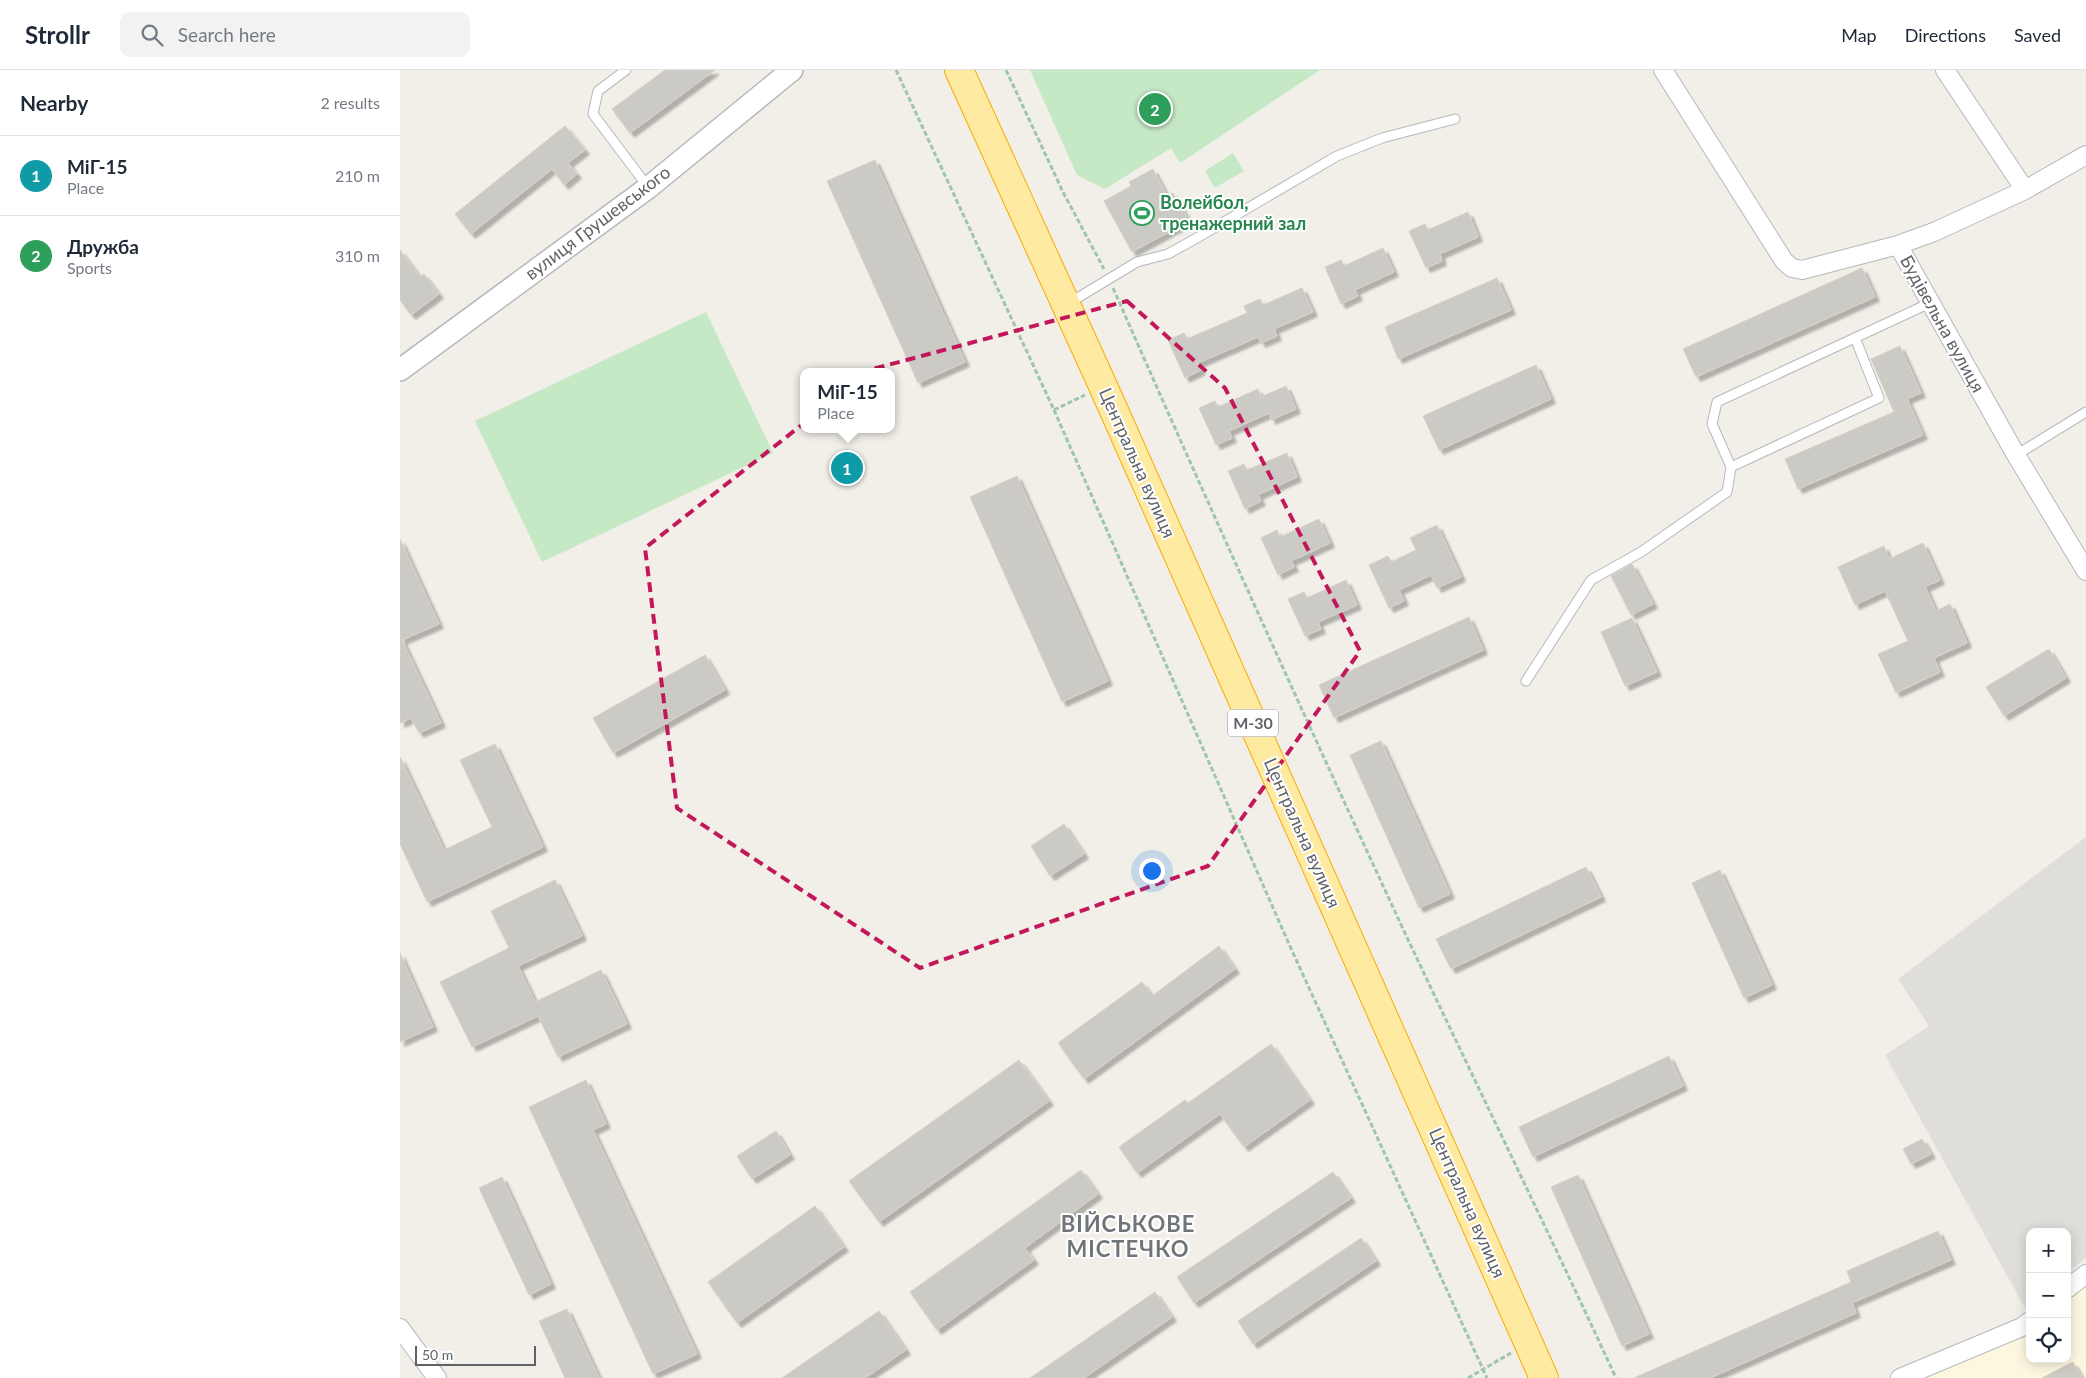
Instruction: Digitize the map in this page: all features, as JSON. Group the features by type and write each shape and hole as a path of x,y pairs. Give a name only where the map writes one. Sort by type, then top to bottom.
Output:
{"highway":[{"name":"Центральна вулиця","path":"959,70 1066,305 1544,1378"}],"street":[{"name":"вулиця Грушевського","path":"401,366 648,187 792,70"},
{"name":"Будівельна вулиця","path":"1663,70 1784,262 1792,268 1802,270 1898,245 2016,455 2086,571"},
{"path":"1945,70 2025,190"},
{"path":"1898,245 1934,232 2025,190 2086,155"},
{"path":"2071,1286 2086,1274"},
{"path":"1900,1378 2022,1327 2026,1324"},
{"path":"400,1328 437,1378"}],"lane":[{"path":"626,70 598,91 593,114 648,187"},
{"path":"1066,305 1137,262 1175,250 1337,156 1382,138 1455,118"},
{"path":"1526,681 1591,580 1641,552 1727,492 1731,467 1712,424 1717,402 1930,303"},
{"path":"1731,467 1879,398 1855,338"},
{"path":"2016,455 2086,412"}],"path":[{"path":"896,70 1054,410 1288,944 1487,1378"},
{"path":"1006,70 1063,192 1109,278 1218,527 1328,766 1616,1378"},
{"path":"1054,410 1085,395"},
{"path":"1468,1378 1529,1344"}],"highlighted area":[{"path":"1127,301 1225,388 1360,651 1208,866 920,968 677,808 645,548 873,369"}],"shaded area":[{"path":"2086,837 2086,1258 2071,1270 2071,1228 2026,1228 2025,1308 1885,1055 1929,1026 1898,979"},
{"path":"2086,1274 2086,1378 1900,1378 2026,1323 2026,1363 2071,1363 2071,1286"}],"green space":[{"path":"1030,70 1320,70 1180,163 1171,148 1105,189 1077,175"},
{"path":"1233,153 1244,171 1215,188 1205,171"},
{"path":"706,312 773,453 542,562 475,421"}],"building":[{"path":"665,70 715,70 630,133 612,109"},
{"path":"565,126 585,150 568,163 577,174 564,185 552,169 471,234 455,214"},
{"path":"875,160 965,362 918,383 827,181"},
{"path":"1153,169 1167,196 1173,193 1189,221 1132,252 1104,201 1131,186 1129,182"},
{"path":"1468,212 1478,237 1440,254 1442,261 1426,268 1409,231 1425,224 1428,230"},
{"path":"1383,248 1394,272 1355,290 1358,296 1341,304 1325,267 1341,260 1344,266"},
{"path":"400,250 420,277 424,274 439,294 411,315 400,300"},
{"path":"1862,268 1875,297 1696,377 1683,349"},
{"path":"1497,278 1511,310 1398,359 1385,327"},
{"path":"1302,288 1313,312 1274,329 1277,336 1261,343 1258,337 1198,363 1201,370 1185,378 1168,340 1184,333 1187,339 1247,313 1244,306 1260,299 1263,305"},
{"path":"1900,346 1921,393 1907,399 1923,435 1798,489 1785,459 1894,412 1871,359"},
{"path":"1536,365 1551,399 1439,450 1423,416"},
{"path":"1286,386 1296,409 1271,420 1269,413 1229,431 1232,438 1216,445 1199,408 1215,401 1218,407 1258,389 1261,397"},
{"path":"1287,453 1297,477 1258,495 1261,501 1245,509 1228,471 1244,464 1247,470"},
{"path":"1017,476 1108,681 1062,702 970,497"},
{"path":"1319,519 1330,543 1291,561 1294,567 1278,575 1261,538 1277,530 1280,537"},
{"path":"1437,525 1461,577 1437,588 1431,575 1399,590 1404,601 1389,608 1369,565 1388,556 1391,562 1416,550 1410,538"},
{"path":"400,539 439,624 402,640 441,723 419,733 411,718 400,723"},
{"path":"1923,543 1940,580 1925,587 1936,611 1950,604 1967,643 1934,658 1940,672 1896,693 1878,654 1908,641 1885,591 1855,605 1838,567 1884,546 1889,559"},
{"path":"1632,564 1653,604 1631,615 1611,576"},
{"path":"1346,580 1357,605 1318,622 1321,629 1305,636 1288,599 1304,592 1307,598"},
{"path":"1469,617 1483,650 1334,718 1319,685"},
{"path":"1632,618 1657,672 1625,686 1601,632"},
{"path":"2049,649 2066,678 2004,716 1986,687"},
{"path":"705,655 725,690 613,753 593,718"},
{"path":"1381,741 1450,894 1419,908 1350,755"},
{"path":"495,744 543,847 427,902 400,844 400,757 444,850 492,827 460,760"},
{"path":"1064,824 1084,854 1050,876 1031,846"},
{"path":"1586,867 1601,897 1451,969 1436,939"},
{"path":"1720,870 1772,985 1744,998 1692,883"},
{"path":"555,880 582,936 518,966 535,1002 601,970 627,1024 558,1057 538,1016 472,1047 440,982 509,948 491,911"},
{"path":"1219,946 1235,969 1084,1079 1058,1043 1142,982 1152,996"},
{"path":"400,953 433,1027 400,1042"},
{"path":"1271,1044 1310,1100 1244,1147 1220,1114 1137,1173 1119,1147 1185,1100 1188,1103"},
{"path":"1669,1056 1683,1086 1533,1157 1519,1127"},
{"path":"1019,1060 1049,1101 879,1222 849,1181"},
{"path":"586,1080 606,1124 593,1130 697,1354 653,1374 529,1107"},
{"path":"776,1131 790,1155 752,1179 737,1156"},
{"path":"1922,1139 1931,1154 1911,1164 1903,1149"},
{"path":"1081,1170 1098,1194 1025,1248 1034,1260 937,1330 910,1292"},
{"path":"1333,1172 1351,1198 1194,1303 1177,1277"},
{"path":"1578,1175 1649,1334 1622,1346 1551,1187"},
{"path":"502,1177 551,1284 529,1295 479,1188"},
{"path":"815,1206 844,1247 737,1323 708,1282"},
{"path":"1938,1231 1951,1260 1852,1303 1856,1313 1710,1378 1634,1378 1851,1282 1847,1271"},
{"path":"1361,1238 1376,1261 1253,1344 1238,1321"},
{"path":"1155,1292 1172,1317 1084,1378 1030,1378"},
{"path":"567,1309 599,1378 565,1378 539,1321"},
{"path":"879,1311 906,1350 865,1378 782,1378"},
{"path":"2073,1362 2082,1378 2042,1378"}],"place":[{"name":"Дружба","path":"1155,109"},
{"name":"Волейбол, тренажерний зал","path":"1142,213"},
{"name":"МіГ-15","path":"847,468"}],"district":[{"name":"ВІЙСЬКОВЕ МІСТЕЧКО","path":"1128,1236"}]}
